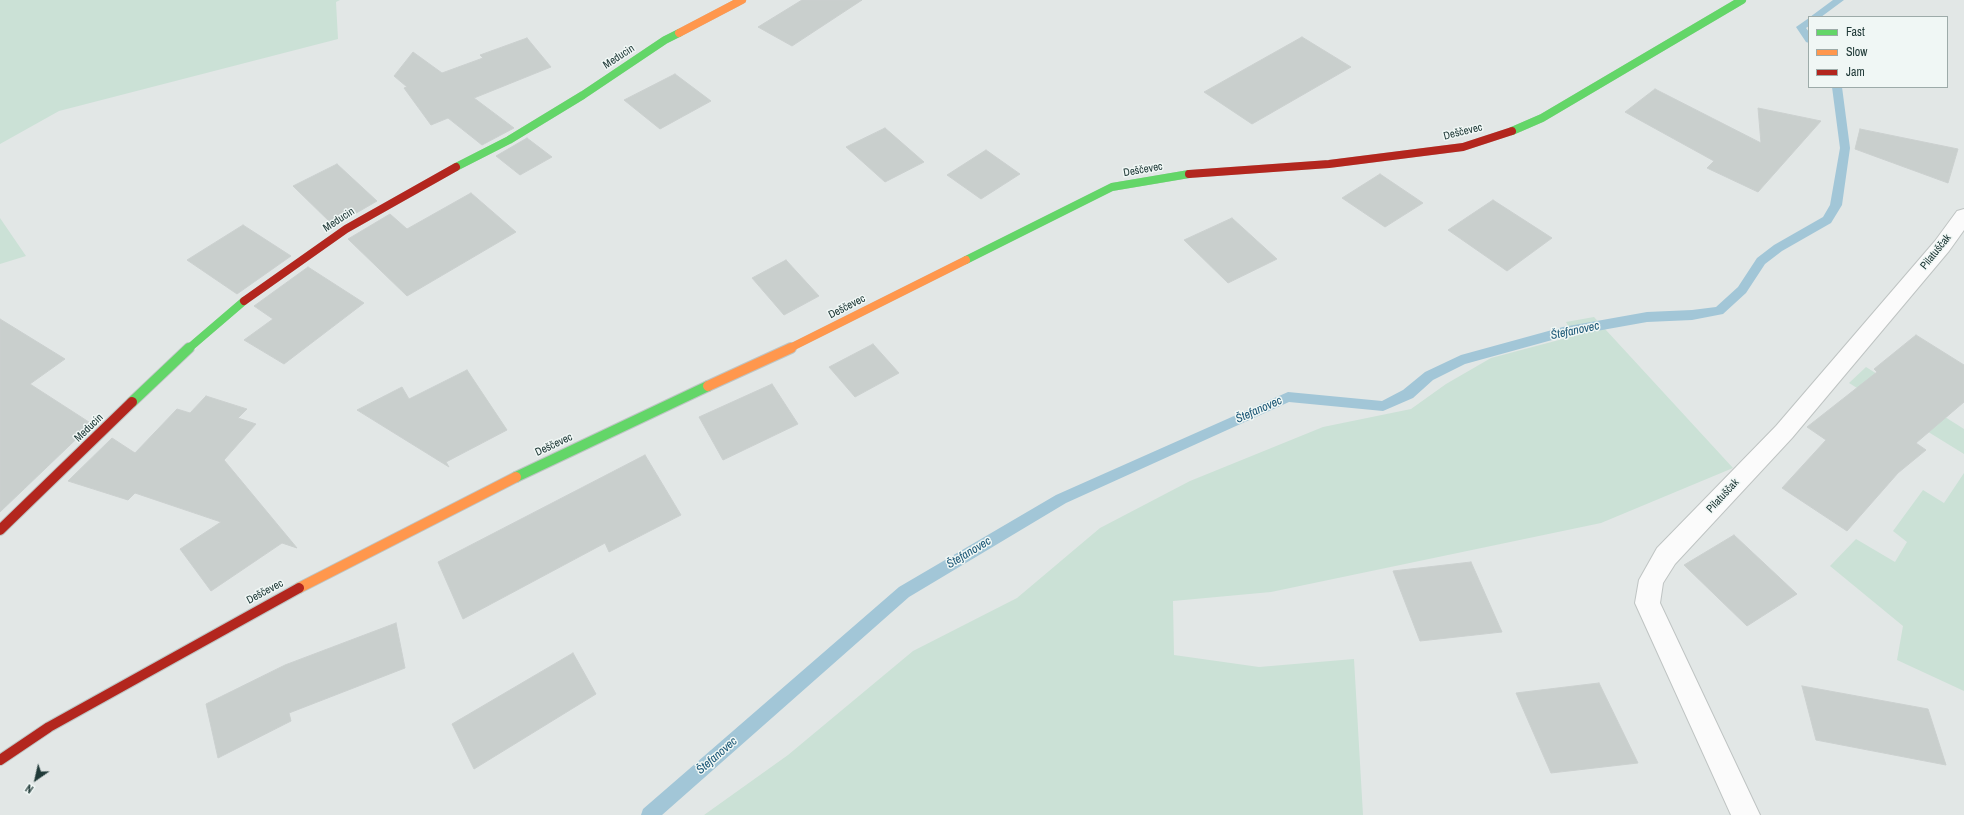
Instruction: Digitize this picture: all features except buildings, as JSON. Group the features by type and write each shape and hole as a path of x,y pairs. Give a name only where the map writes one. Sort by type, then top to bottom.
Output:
{"street":[{"name":"Meducin","path":"0,530 178,358 251,295 346,229 417,188 509,140 583,95 665,40 742,0"},
{"name":"Deščevec","path":"0,760 49,727 284,596 549,460 791,348 1112,187 1188,174 1329,164 1463,147 1501,135 1542,118 1742,0"},
{"name":"Pilatuščak","path":"1746,815 1647,603 1651,580 1666,556 1784,432 1942,246 1964,216"}],"green space":[{"path":"0,0 340,0 336,2 338,39 59,111 0,144"},
{"path":"0,218 26,256 0,264"},
{"path":"1594,317 1733,468 1601,523 1271,592 1173,601 1174,655 1259,667 1354,659 1363,815 704,815 788,755 913,651 1017,598 1100,528 1190,481 1323,427 1411,409 1446,384 1491,358 1574,336 1566,322"},
{"path":"1866,367 1964,429 1964,454 1849,383"},
{"path":"1964,473 1964,691 1897,660 1903,626 1830,566 1856,539 1895,562 1907,542 1893,531 1923,490 1944,503"}],"waterway":[{"name":"Štefanovec","path":"1816,16 1839,0"},
{"name":"Štefanovec","path":"1808,22 1801,27 1808,38"},
{"name":"Štefanovec","path":"649,815 904,592 1061,499 1288,397 1383,406 1408,394 1429,376 1461,360 1563,332 1647,317 1692,315 1719,311 1742,290 1761,261 1778,248 1827,220 1836,205 1845,148 1837,88"}],"traffic: fast":[{"path":"1512,131 1542,118 1742,0"},
{"path":"456,167 509,140 583,95 665,40 679,33"},
{"path":"966,260 1112,187 1189,174"},
{"path":"132,402 178,358 244,301"},
{"path":"516,477 708,386"}],"traffic: slow":[{"path":"679,33 742,0"},
{"path":"708,386 791,348 966,260"},
{"path":"299,588 516,477"}],"traffic: jam":[{"path":"1189,174 1329,164 1463,147 1512,131"},
{"path":"244,301 346,229 456,167"},
{"path":"0,530 132,402"},
{"path":"0,760 49,727 299,588"}]}
